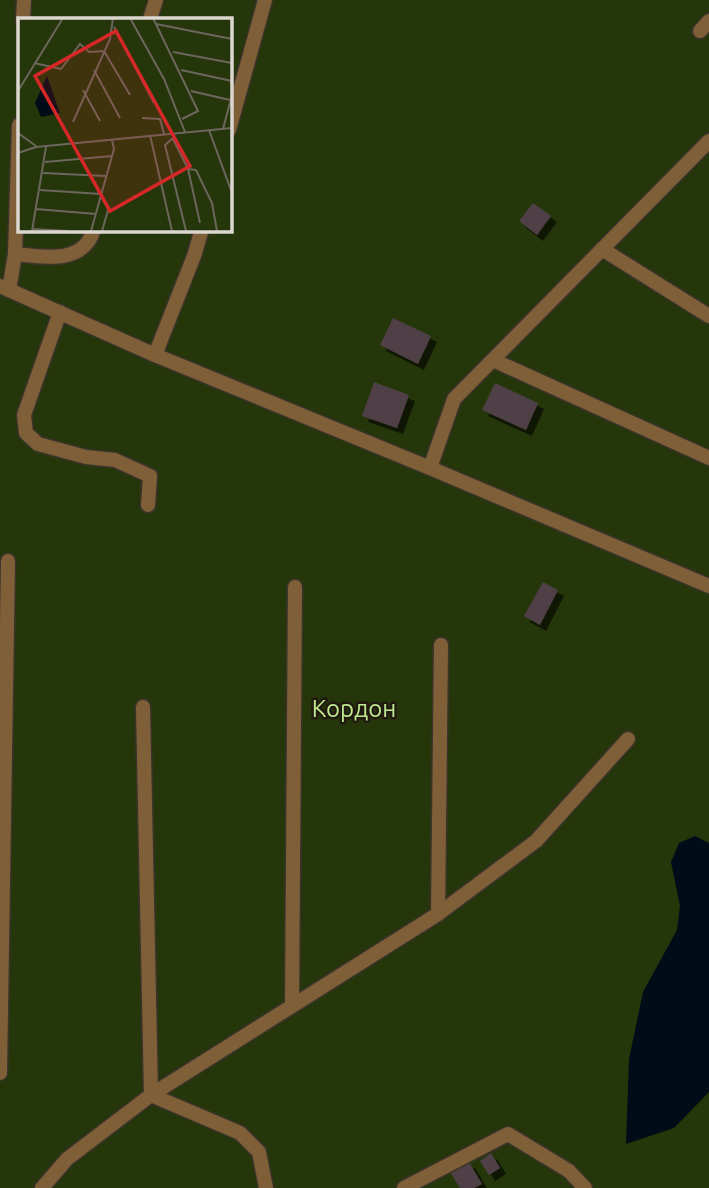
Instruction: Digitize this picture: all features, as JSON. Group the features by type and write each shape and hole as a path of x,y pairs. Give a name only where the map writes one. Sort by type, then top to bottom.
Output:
{"street":[{"path":"23,18 24,0"},
{"path":"150,18 156,0"},
{"path":"231,123 265,0"},
{"path":"430,468 454,399 709,142"},
{"path":"18,157 15,254 5,288 155,355 709,586"},
{"path":"15,254 48,258 73,255 91,237 93,231"},
{"path":"155,355 201,231"},
{"path":"602,250 709,316"},
{"path":"60,312 24,415 26,433 38,444 86,457 115,460 150,476 148,505"},
{"path":"493,360 709,458"},
{"path":"0,1073 8,561"},
{"path":"292,1005 295,587"},
{"path":"438,914 441,645"},
{"path":"144,707 151,1095"},
{"path":"42,1188 67,1159 151,1095 438,914 536,841 628,738"},
{"path":"151,1095 240,1133 258,1152 266,1188"},
{"path":"404,1188 508,1134 569,1171 585,1188"}],"green space":[{"name":"Кордон","path":"0,0 709,0 709,1188 0,1188"}],"shaded area":[{"path":"695,836 709,843 709,1092 674,1128 626,1144 629,1059 643,992 677,930 680,906 671,862 679,843"}],"building":[{"path":"533,203 551,216 537,235 519,221"},
{"path":"393,318 431,336 418,364 380,345"},
{"path":"374,382 409,395 397,428 362,416"},
{"path":"495,383 538,403 526,430 482,410"},
{"path":"543,582 558,590 540,625 524,616"},
{"path":"491,1153 500,1168 489,1175 480,1161"},
{"path":"469,1162 482,1184 474,1188 460,1188 450,1172"}]}
